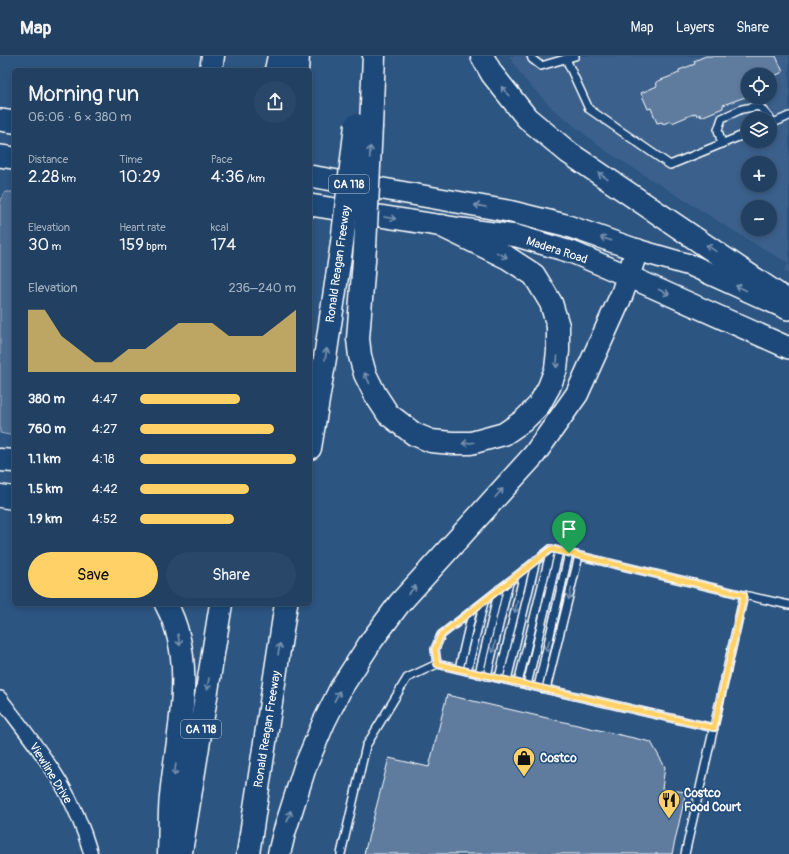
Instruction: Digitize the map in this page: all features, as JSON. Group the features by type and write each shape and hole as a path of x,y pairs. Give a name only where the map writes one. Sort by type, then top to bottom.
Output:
{"highway":[{"path":"211,68 213,56"},
{"path":"276,68 279,56"},
{"path":"297,68 298,56"},
{"name":"Ronald Reagan Freeway","path":"312,436 342,243 363,125 362,56"},
{"path":"374,56 363,125 365,247 358,339 360,356 365,374 375,394 388,414 414,434 431,441 471,443 504,434 523,421 539,405 549,387 556,369 558,326 552,303 534,275 508,258 442,226"},
{"path":"482,56 492,74 527,118 569,153 789,302"},
{"path":"279,854 284,832 305,767 324,722 341,688 372,640 400,604 534,455 577,394 622,294 637,250"},
{"path":"0,460 12,461"},
{"path":"0,496 12,498"},
{"path":"167,606 179,637 183,667 182,717 171,797 169,854"},
{"name":"CA 118","path":"180,854 221,606"},
{"name":"Ronald Reagan Freeway","path":"248,854 286,606"}],"main road":[{"path":"0,120 12,122"},
{"path":"0,156 12,158"},
{"name":"Madera Road","path":"312,176 508,211 565,225 637,250 693,266 789,310"},
{"name":"Madera Road","path":"312,205 442,226 517,236 574,253 789,348"}],"street":[{"name":"Viewline Drive","path":"0,698 61,783 76,814 91,854"}],"lane":[{"path":"531,56 532,59 541,66 575,56"},
{"path":"566,59 589,109 670,166 741,136"},
{"path":"722,144 718,130 722,118 742,109 759,106 764,112"},
{"path":"777,121 789,116"},
{"path":"551,549 789,605"},
{"path":"437,664 435,649 441,635 551,549"},
{"path":"518,682 551,549"},
{"path":"526,685 559,551"},
{"path":"538,687 569,553"},
{"path":"546,689 579,556"},
{"path":"507,680 536,560"},
{"path":"499,678 525,569"},
{"path":"487,676 509,582"},
{"path":"479,674 499,590"},
{"path":"685,854 744,595"},
{"path":"467,671 484,602"},
{"path":"459,669 474,609"},
{"path":"341,854 366,746 407,678 437,664 714,728"}],"shaded area":[{"path":"509,56 789,56 789,275 784,271 788,263 742,236 777,236 777,200 741,200 741,235 606,151 553,109 524,79"},
{"path":"5,192 12,192 12,436 0,433 0,200"}],"building":[{"path":"706,56 776,56 783,72 777,75 777,68 741,68 741,99 723,105 723,108 701,117 700,114 697,116 696,113 672,123 671,121 663,124 662,122 657,123 651,108 648,109 641,93 657,86 656,82 679,73 679,70 695,64 694,61"},
{"name":"Costco","path":"447,695 651,742 665,767 662,789 686,792 672,854 364,854 389,758 429,767"}],"place":[{"name":"Costco","path":"524,778"},
{"name":"Costco Food Court","path":"669,820"}],"route":[{"path":"551,549 569,553 744,595 714,728 437,664 435,649 441,635 551,549"}]}
